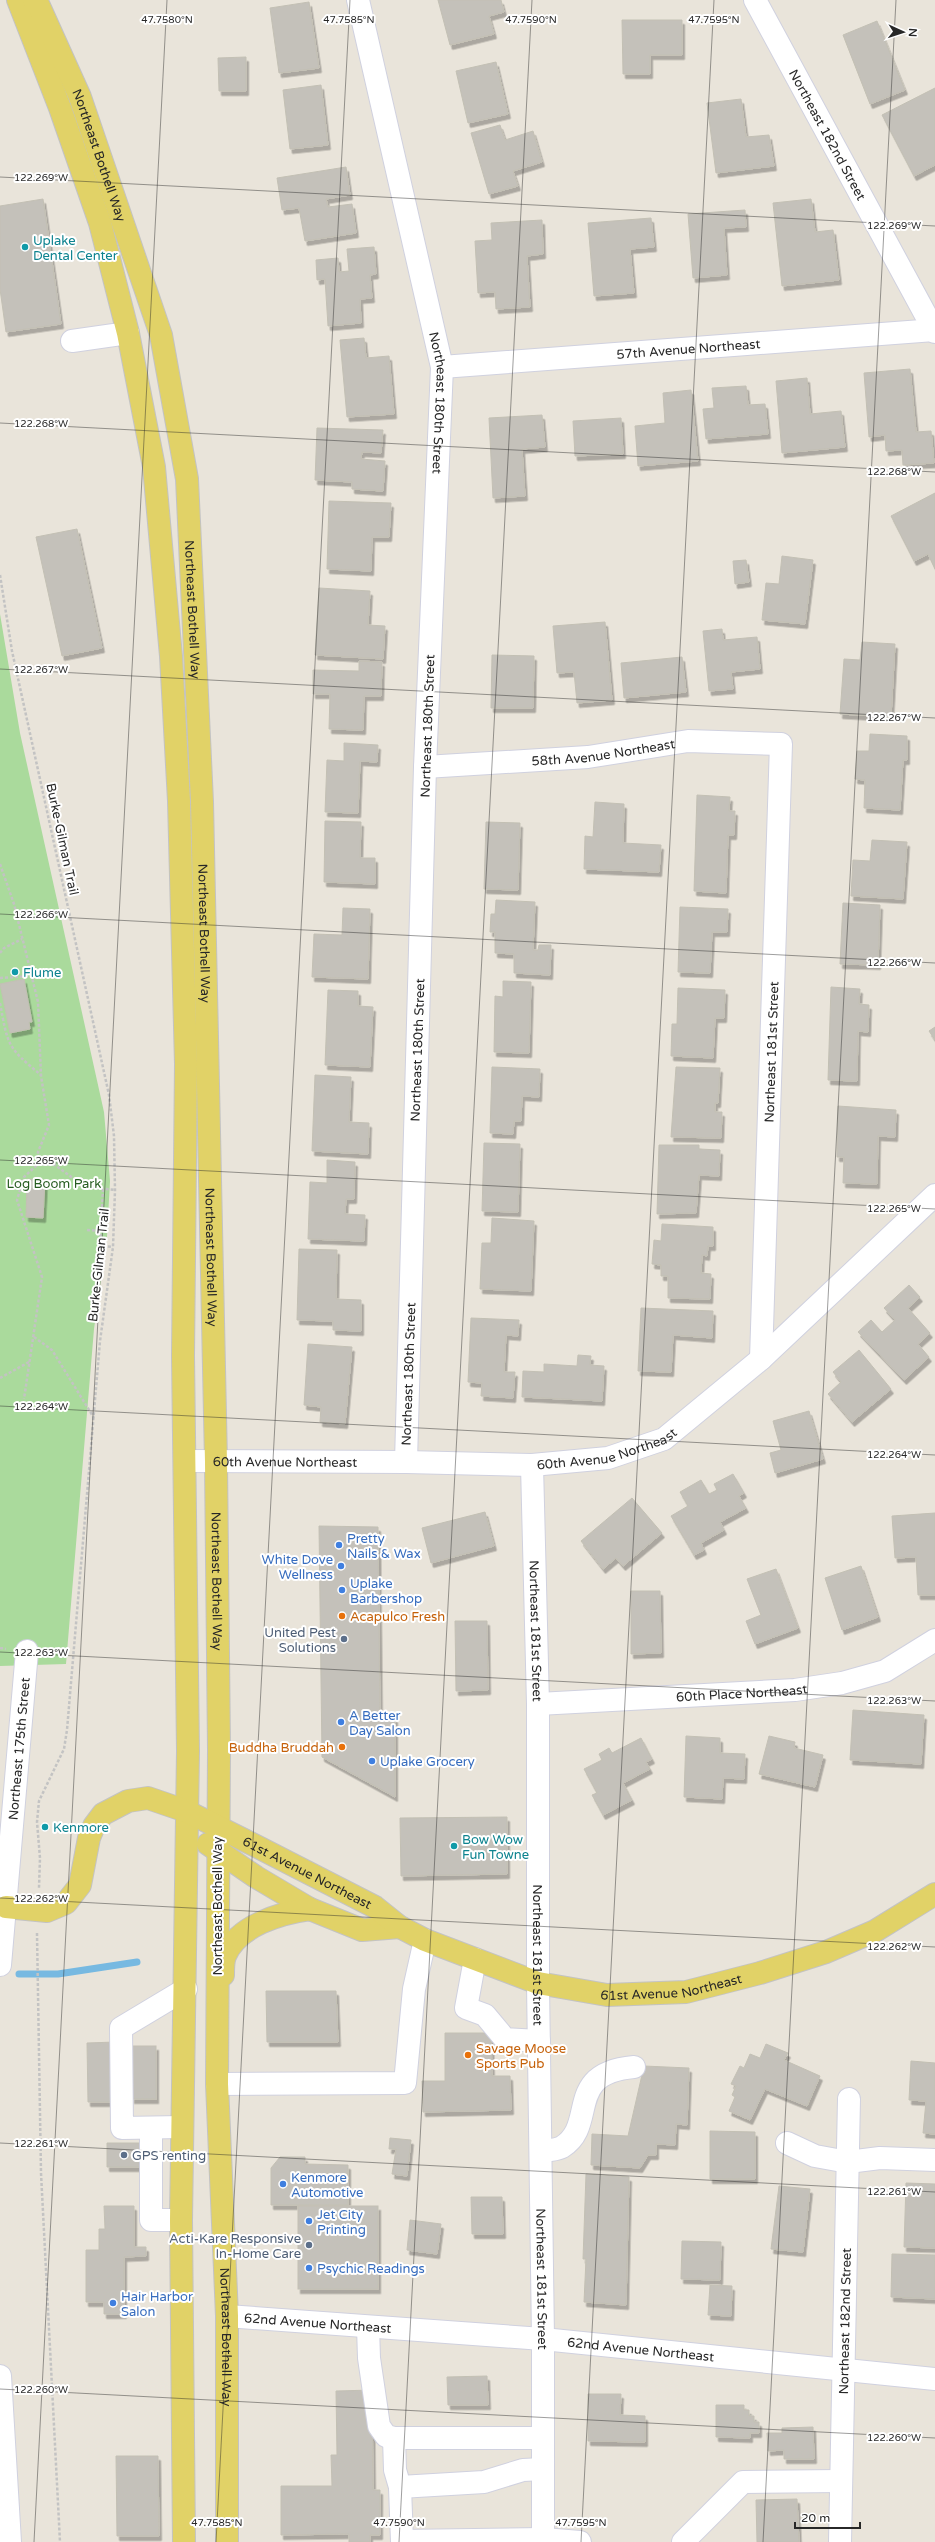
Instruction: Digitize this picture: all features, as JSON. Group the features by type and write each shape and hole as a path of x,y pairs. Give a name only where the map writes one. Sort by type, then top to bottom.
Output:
{"main road":[{"name":"Northeast Bothell Way","path":"18,0 60,108 100,223 128,333 154,466 163,557 179,801 186,1064 183,1348 188,1751 186,1818 186,1989 181,2220 184,2542"},
{"name":"Northeast Bothell Way","path":"34,0 39,6 80,97 161,335 187,479 202,802 216,1462 219,1749 217,1826 217,2084 227,2316 227,2542"},
{"name":"61st Avenue Northeast","path":"2,1905 47,1911 66,1903 80,1885 89,1838 94,1826 103,1814 128,1801 145,1799 186,1818 217,1826 376,1907 400,1927 425,1940 538,1983 608,1994 686,1992 826,1952 875,1931 935,1894"},
{"name":"61st Avenue Northeast","path":"186,1818 217,1852 310,1909 362,1930 400,1927"},
{"path":"217,2011 225,1956 239,1938 256,1925 273,1917 310,1909"}],"street":[{"name":"Northeast 180th Street","path":"358,0 442,367 425,767 406,1462"},
{"name":"Northeast 182nd Street","path":"756,0 935,331"},
{"name":"57th Avenue Northeast","path":"442,367 935,331"},
{"path":"72,341 128,333"},
{"name":"58th Avenue Northeast","path":"425,767 588,757 688,741 781,744"},
{"name":"Northeast 181st Street","path":"761,1359 781,744"},
{"name":"60th Avenue Northeast","path":"185,1461 406,1462 532,1465 608,1458 664,1438 761,1359 935,1195"},
{"name":"Northeast 181st Street","path":"532,1465 538,1704 538,1983 544,2340 543,2541"},
{"name":"60th Place Northeast","path":"538,1704 795,1690 842,1683 885,1671 935,1640"},
{"name":"Northeast 175th Street","path":"0,1965 2,1905 27,1651"},
{"path":"217,2084 405,2083 414,1989 425,1940"},
{"path":"475,1959 466,2008 485,2015 505,2039 539,2041"},
{"path":"182,2127 122,2128 121,2028 186,1989"},
{"path":"541,2152 561,2148 572,2138 585,2098 593,2084 604,2074 614,2069 634,2067"},
{"name":"Northeast 182nd Street","path":"840,2542 842,2371 849,2099"},
{"path":"151,2128 151,2220 181,2220"},
{"path":"787,2143 816,2156 848,2162 880,2158 935,2160"},
{"name":"62nd Avenue Northeast","path":"227,2316 544,2340 842,2371 935,2379"},
{"path":"368,2327 369,2358 379,2426 386,2436 394,2438 543,2438"},
{"path":"0,2376 10,2542"},
{"path":"394,2438 395,2470 400,2487 402,2541 580,2542"},
{"path":"400,2487 484,2482 524,2470 543,2470"},
{"path":"683,2542 743,2482 841,2481"}],"path":[{"name":"Burke-Gilman Trail","path":"0,575 12,651 109,1095 114,1136 115,1190 113,1248 100,1341 64,1750 39,1800 36,1822 40,1858 38,1889"},
{"path":"0,864 14,904 38,1002 41,1076 49,1125 38,1152 38,1164"},
{"path":"0,953 4,948 22,939"},
{"path":"0,978 32,976"},
{"path":"0,1003 7,1041 17,1056 41,1076"},
{"path":"24,1399 42,1277 17,1200 24,1177 38,1164 55,1165 85,1188 115,1190"},
{"path":"103,1189 100,1246 113,1248"},
{"path":"87,1230 101,1231"},
{"path":"34,1337 52,1350 94,1419"},
{"path":"0,1378 30,1362"},
{"path":"37,1936 41,2172 60,2542"}],"green space":[{"name":"Log Boom Park","path":"0,614 20,733 104,1112 110,1181 107,1236 94,1329 66,1664 0,1666"}],"building":[{"path":"438,0 501,0 504,12 489,16 494,34 450,45"},
{"path":"309,2 319,68 279,73 270,8"},
{"path":"622,20 682,20 682,55 650,55 650,74 623,74"},
{"path":"877,21 905,90 870,104 843,35"},
{"path":"246,57 246,91 219,91 218,58"},
{"path":"496,62 508,114 468,123 456,71"},
{"path":"321,85 328,145 290,149 283,90"},
{"path":"935,88 935,165 914,176 882,115"},
{"path":"741,99 746,137 769,135 774,166 716,173 707,103"},
{"path":"500,125 505,140 533,131 542,162 513,171 518,186 489,194 471,133"},
{"path":"346,167 350,195 326,199 328,207 352,204 356,233 305,241 299,208 282,210 277,178"},
{"name":"Uplake Dental Center","path":"43,199 61,324 6,332 0,289 0,206"},
{"path":"811,199 815,232 833,230 839,280 782,286 773,203"},
{"path":"745,210 746,227 724,228 727,275 693,278 688,214"},
{"path":"651,218 654,247 630,249 634,293 594,296 588,223"},
{"path":"542,220 543,254 527,256 530,307 496,309 495,292 478,293 475,241 492,240 491,223"},
{"path":"374,247 376,274 370,275 372,298 360,299 361,323 328,326 325,279 317,280 316,260 338,258 339,272 349,271 347,249"},
{"path":"364,338 366,358 389,356 394,414 347,417 340,340"},
{"path":"910,369 916,432 931,431 934,463 903,465 902,450 886,451 885,435 869,437 864,373"},
{"path":"807,378 810,414 841,411 845,447 782,453 776,381"},
{"path":"746,386 748,405 765,404 768,434 706,439 703,409 714,408 712,388"},
{"path":"691,390 698,461 638,466 635,426 665,423 663,393"},
{"path":"542,415 545,447 522,449 525,496 493,498 489,418"},
{"path":"621,418 623,454 575,456 573,421"},
{"path":"317,428 383,430 381,453 362,452 361,459 385,461 383,491 352,489 352,482 315,480"},
{"path":"935,493 935,569 928,554 914,561 891,516"},
{"path":"329,501 391,503 389,537 372,537 371,571 327,569"},
{"path":"77,529 102,648 62,656 36,537"},
{"path":"782,556 813,560 805,624 762,620 766,583 779,584"},
{"path":"746,560 749,582 735,584 733,561"},
{"path":"319,588 370,591 368,625 385,626 383,659 315,655"},
{"path":"605,622 612,700 577,703 574,672 557,673 553,626"},
{"path":"722,629 723,640 757,637 760,669 731,672 733,689 709,691 703,631"},
{"path":"862,642 895,644 891,717 840,714 844,659 860,660"},
{"path":"492,655 534,656 533,708 491,708"},
{"path":"682,657 686,692 624,698 621,663"},
{"path":"359,661 382,662 381,696 364,696 363,730 329,729 330,694 313,694 313,670 359,671"},
{"path":"870,734 907,736 907,760 903,760 900,810 864,808 865,780 855,779 857,751 869,751"},
{"path":"344,743 378,745 377,762 360,761 358,813 325,812 327,760 344,761"},
{"path":"697,795 730,797 729,811 735,811 734,835 728,835 726,893 694,891"},
{"path":"595,802 624,804 623,843 661,845 659,872 584,869 585,836 593,837"},
{"path":"325,821 361,822 360,858 375,858 375,884 324,882"},
{"path":"486,822 520,823 518,890 484,889"},
{"path":"872,840 907,842 903,899 851,896 853,860 870,861"},
{"path":"496,900 535,902 533,950 538,950 539,945 551,945 550,975 514,973 514,954 495,953 495,932 490,932 491,914 495,914"},
{"path":"843,903 880,905 878,965 840,964"},
{"path":"680,907 728,909 727,932 712,932 710,973 678,972"},
{"path":"343,908 370,909 368,979 312,977 314,934 342,935"},
{"path":"24,979 32,1022 29,1022 30,1029 10,1033 0,984"},
{"path":"503,981 531,982 529,1053 494,1052 495,996 503,997"},
{"path":"831,987 860,989 859,1004 869,1005 868,1032 858,1031 857,1081 828,1080"},
{"path":"678,988 725,990 724,1018 715,1018 713,1058 671,1056 672,1024 677,1024"},
{"path":"328,990 358,991 358,1006 373,1007 370,1067 325,1065"},
{"path":"935,1027 935,1040 929,1031"},
{"path":"492,1067 540,1069 539,1097 522,1096 521,1121 514,1121 513,1134 490,1133"},
{"path":"676,1067 720,1068 718,1103 715,1103 715,1112 722,1112 721,1138 671,1137"},
{"path":"315,1075 351,1077 349,1122 369,1123 368,1154 312,1151"},
{"path":"838,1106 896,1110 895,1137 878,1136 877,1184 843,1183 844,1157 837,1157"},
{"path":"484,1143 520,1144 518,1212 482,1211"},
{"path":"659,1145 699,1145 699,1149 720,1150 719,1176 699,1175 696,1213 657,1214"},
{"path":"327,1160 355,1162 354,1199 346,1199 345,1214 365,1215 364,1241 308,1239 310,1182 327,1183"},
{"path":"27,1179 45,1180 43,1218 26,1217"},
{"path":"492,1218 534,1221 531,1291 480,1289 482,1243 491,1243"},
{"path":"662,1224 713,1227 713,1246 708,1246 707,1256 702,1255 701,1273 711,1274 710,1299 668,1298 668,1276 661,1276 661,1265 652,1264 654,1240 661,1241"},
{"path":"299,1249 337,1250 336,1299 361,1300 361,1331 333,1330 333,1321 297,1320"},
{"path":"909,1285 920,1297 908,1308 930,1333 918,1344 929,1357 904,1380 858,1332 871,1320 882,1332 895,1320 884,1308"},
{"path":"641,1308 713,1311 712,1338 673,1335 671,1372 638,1371"},
{"path":"471,1318 519,1320 518,1336 506,1335 504,1372 515,1372 513,1398 481,1396 482,1383 468,1382"},
{"path":"308,1344 352,1347 345,1424 320,1422 321,1407 304,1405"},
{"path":"859,1350 891,1389 852,1422 828,1394 841,1382 833,1372"},
{"path":"578,1355 591,1356 590,1365 604,1366 602,1401 522,1397 523,1371 544,1372 544,1364 577,1366"},
{"path":"809,1411 823,1459 775,1473 770,1453 781,1450 773,1421"},
{"path":"733,1474 744,1493 739,1496 746,1508 720,1522 724,1530 701,1543 704,1550 694,1555 671,1516 688,1506 680,1492 701,1480 709,1494 717,1490 714,1484"},
{"path":"632,1498 662,1533 623,1566 616,1558 603,1569 581,1541"},
{"path":"485,1512 494,1546 431,1563 422,1528"},
{"path":"935,1513 935,1595 918,1595 916,1557 895,1558 892,1516"},
{"path":"319,1526 378,1527 380,1718 395,1718 395,1797 322,1757"},
{"path":"861,1566 878,1617 842,1630 825,1578"},
{"path":"776,1569 798,1628 755,1644 746,1621 761,1615 747,1579"},
{"path":"631,1591 660,1591 661,1653 631,1654"},
{"path":"455,1621 487,1621 488,1690 456,1691"},
{"path":"853,1710 924,1715 921,1764 850,1760"},
{"path":"686,1736 720,1738 720,1753 745,1754 744,1779 723,1778 722,1799 684,1797"},
{"path":"769,1736 795,1742 794,1748 823,1755 815,1787 759,1774"},
{"path":"641,1738 652,1759 646,1762 650,1769 623,1783 632,1800 603,1815 592,1795 597,1793 584,1769 602,1760 599,1754 609,1748 612,1753"},
{"name":"Bow Wow Fun Towne","path":"507,1817 507,1874 401,1876 400,1818"},
{"path":"266,1991 336,1991 338,2042 267,2042"},
{"name":"Savage Moose Sports Pub","path":"445,2033 491,2033 492,2076 510,2076 511,2110 423,2112 422,2081 445,2081"},
{"path":"115,2042 116,2102 88,2102 87,2043"},
{"path":"766,2044 788,2053 784,2060 820,2076 807,2106 765,2089 750,2120 729,2111 735,2097 732,2095 736,2086 731,2084 740,2066 744,2068 750,2054 760,2058"},
{"path":"132,2046 156,2046 156,2099 132,2099"},
{"path":"911,2061 935,2063 935,2134 923,2133 926,2101 909,2100"},
{"path":"644,2066 689,2068 687,2125 676,2124 675,2145 656,2144 656,2155 648,2155 640,2168 591,2165 592,2134 628,2136"},
{"path":"710,2131 755,2132 755,2179 710,2179"},
{"path":"390,2138 411,2140 407,2176 392,2174 396,2149 389,2149"},
{"name":"GPS renting","path":"107,2143 141,2143 142,2167 107,2167"},
{"path":"280,2157 305,2157 305,2164 348,2165 348,2205 271,2205 271,2168"},
{"path":"586,2174 629,2177 626,2305 584,2302 586,2259 583,2259"},
{"path":"906,2183 935,2184 935,2248 904,2247"},
{"path":"779,2186 810,2189 803,2252 771,2249"},
{"path":"471,2197 502,2197 503,2234 472,2234"},
{"path":"104,2206 134,2206 134,2247 146,2247 146,2256 124,2257 124,2314 104,2314 104,2302 86,2302 86,2250 99,2250 99,2229 105,2229"},
{"path":"298,2206 378,2206 378,2289 298,2289"},
{"path":"410,2220 441,2224 437,2254 407,2250"},
{"path":"682,2241 721,2242 720,2280 681,2279"},
{"path":"892,2254 935,2255 935,2299 891,2297"},
{"path":"710,2285 732,2286 731,2316 708,2315"},
{"path":"487,2376 488,2405 448,2405 447,2377"},
{"path":"372,2390 373,2490 380,2490 380,2535 370,2535 370,2542 349,2542 349,2534 281,2535 281,2486 332,2486 331,2455 337,2455 336,2391"},
{"path":"588,2394 621,2394 620,2415 645,2416 645,2442 588,2441"},
{"path":"716,2405 744,2405 744,2410 749,2410 749,2416 754,2416 754,2422 759,2422 759,2433 750,2433 750,2438 716,2437"},
{"path":"813,2427 814,2459 784,2459 784,2450 768,2451 767,2433 782,2433 782,2428"},
{"path":"116,2456 158,2456 159,2536 117,2536"},
{"path":"797,2499 799,2542 757,2542 756,2500"}],"waterway":[{"path":"19,1974 58,1974 137,1962"}],"place":[{"name":"Uplake Dental Center","path":"25,247"},
{"name":"Flume","path":"15,972"},
{"name":"Pretty Nails & Wax","path":"339,1545"},
{"name":"White Dove Wellness","path":"341,1566"},
{"name":"Uplake Barbershop","path":"342,1590"},
{"name":"Acapulco Fresh","path":"342,1616"},
{"name":"United Pest Solutions","path":"344,1639"},
{"name":"A Better Day Salon","path":"341,1722"},
{"name":"Buddha Bruddah","path":"342,1747"},
{"name":"Uplake Grocery","path":"372,1761"},
{"name":"Kenmore","path":"45,1827"},
{"name":"Bow Wow Fun Towne","path":"454,1846"},
{"name":"Savage Moose Sports Pub","path":"468,2055"},
{"name":"GPS renting","path":"124,2155"},
{"name":"Kenmore Automotive","path":"283,2184"},
{"name":"Jet City Printing","path":"309,2221"},
{"name":"Acti-Kare Responsive In-Home Care","path":"309,2245"},
{"name":"Psychic Readings","path":"309,2268"},
{"name":"Hair Harbor Salon","path":"113,2303"}]}
